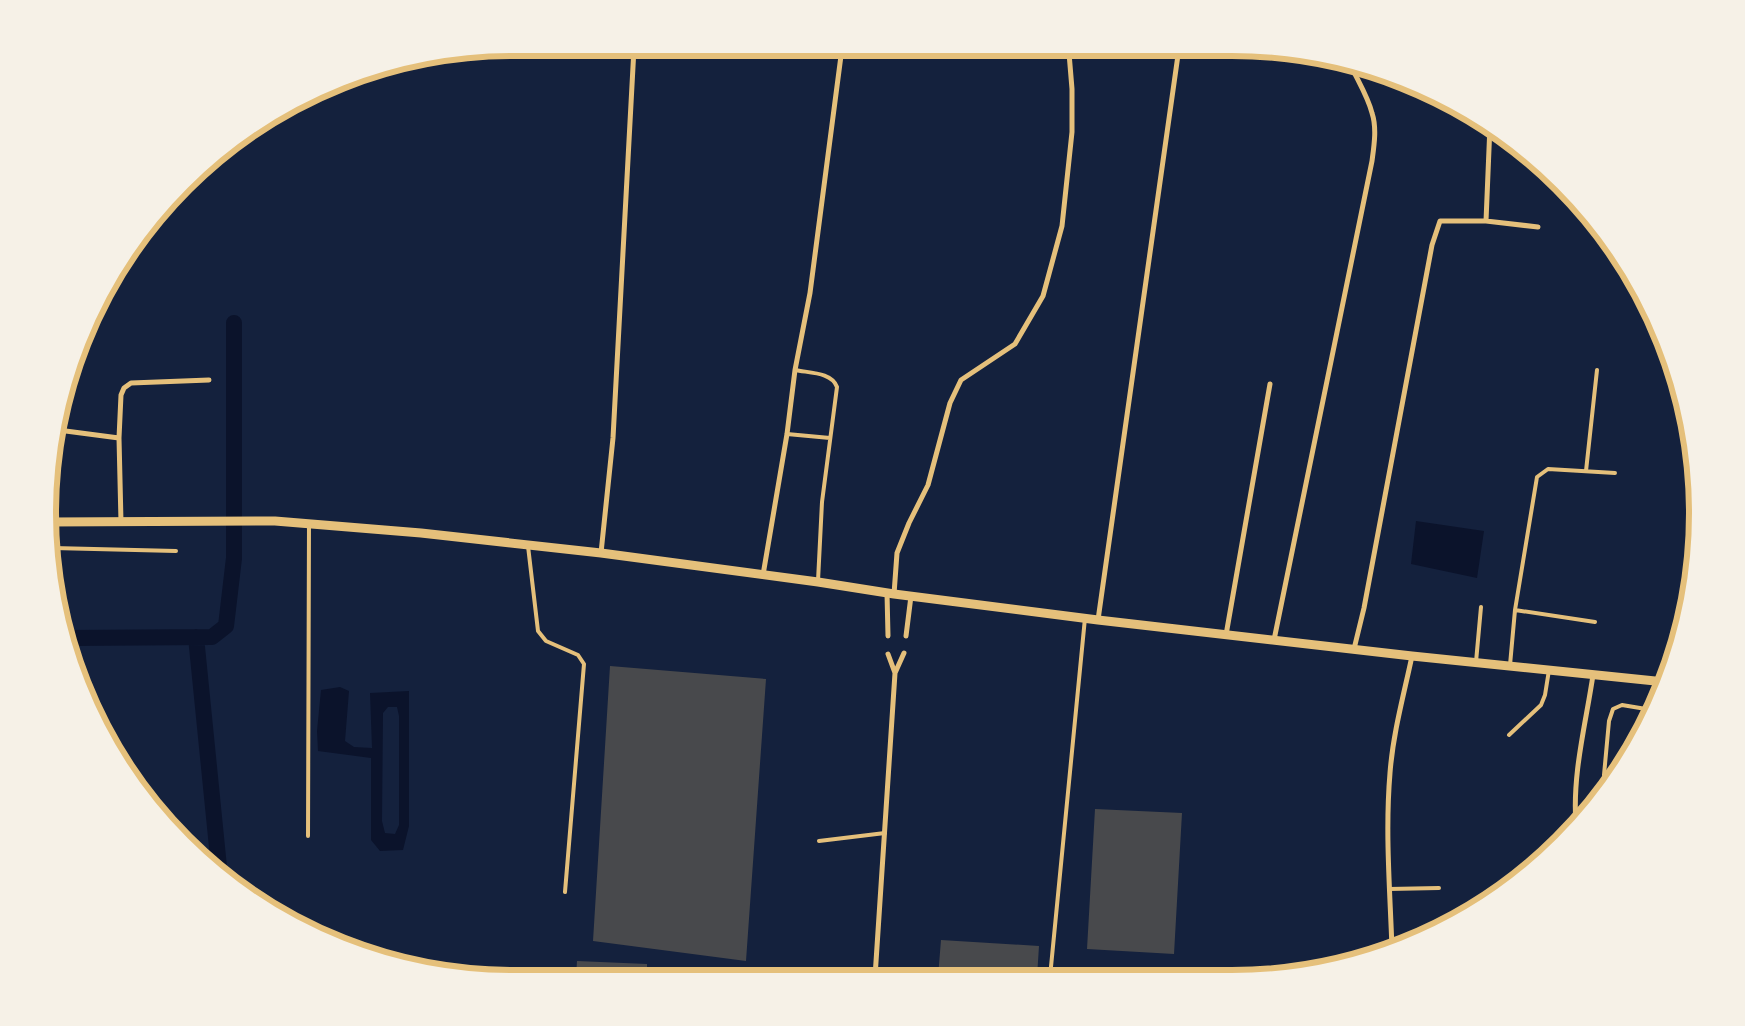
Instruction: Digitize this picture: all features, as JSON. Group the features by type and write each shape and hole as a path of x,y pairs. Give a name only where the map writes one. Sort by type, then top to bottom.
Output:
{"street":[{"path":"601,553 613,438 634,56"},
{"path":"763,575 787,434 795,370 810,293 841,56"},
{"path":"888,636 891,594 897,553 909,523 928,485 950,403 961,380 1015,344 1043,296 1062,226 1072,132 1072,89 1069,56"},
{"path":"1098,620 1178,56"},
{"path":"1274,640 1372,161 1374,142 1372,112 1354,73"},
{"path":"1486,221 1490,136"},
{"path":"1354,649 1366,598 1432,245 1440,221 1486,221 1538,227"},
{"path":"121,523 119,438 121,395 124,388 131,383 209,380"},
{"path":"1226,635 1270,384"},
{"path":"64,431 119,438"},
{"path":"56,522 266,521 421,533 601,553 818,582 891,594 1098,620 1412,656 1657,681"},
{"path":"906,636 911,596"},
{"path":"876,970 895,673 904,653"},
{"path":"888,654 895,673"},
{"path":"1392,941 1387,857 1390,773 1412,656"},
{"path":"1575,813 1580,761 1594,675"}],"lane":[{"path":"795,370 825,375 835,382 837,387 822,502 818,582"},
{"path":"1586,471 1597,370"},
{"path":"787,434 830,438"},
{"path":"1510,666 1515,610 1537,477 1548,469 1614,473"},
{"path":"308,836 309,523"},
{"path":"528,546 538,631 546,641 578,655 584,664 565,892"},
{"path":"58,548 176,551"},
{"path":"1476,662 1482,607"},
{"path":"1515,610 1595,622"},
{"path":"1051,970 1085,618"},
{"path":"1509,735 1541,705 1545,696 1549,670"},
{"path":"1605,777 1609,721 1613,709 1622,705 1645,709"},
{"path":"819,841 886,833"},
{"path":"1389,889 1439,888"}],"water":[{"path":"1416,521 1484,531 1477,578 1411,564"},
{"path":"340,687 349,691 345,741 354,747 372,748 370,693 409,691 409,826 403,850 380,851 371,840 371,758 318,751 317,731 321,690","holes":["388,707 397,707 399,716 399,825 395,834 385,833 382,821 383,713"]}],"building":[{"path":"610,666 766,679 746,961 593,941"},
{"path":"1095,809 1182,813 1174,954 1087,949"},
{"path":"941,940 1039,946 1037,970 939,970"},
{"path":"577,961 647,964 647,970 576,970"}],"waterway":[{"path":"74,638 212,637 226,626 234,558 234,323"},
{"path":"196,637 218,861"}]}
